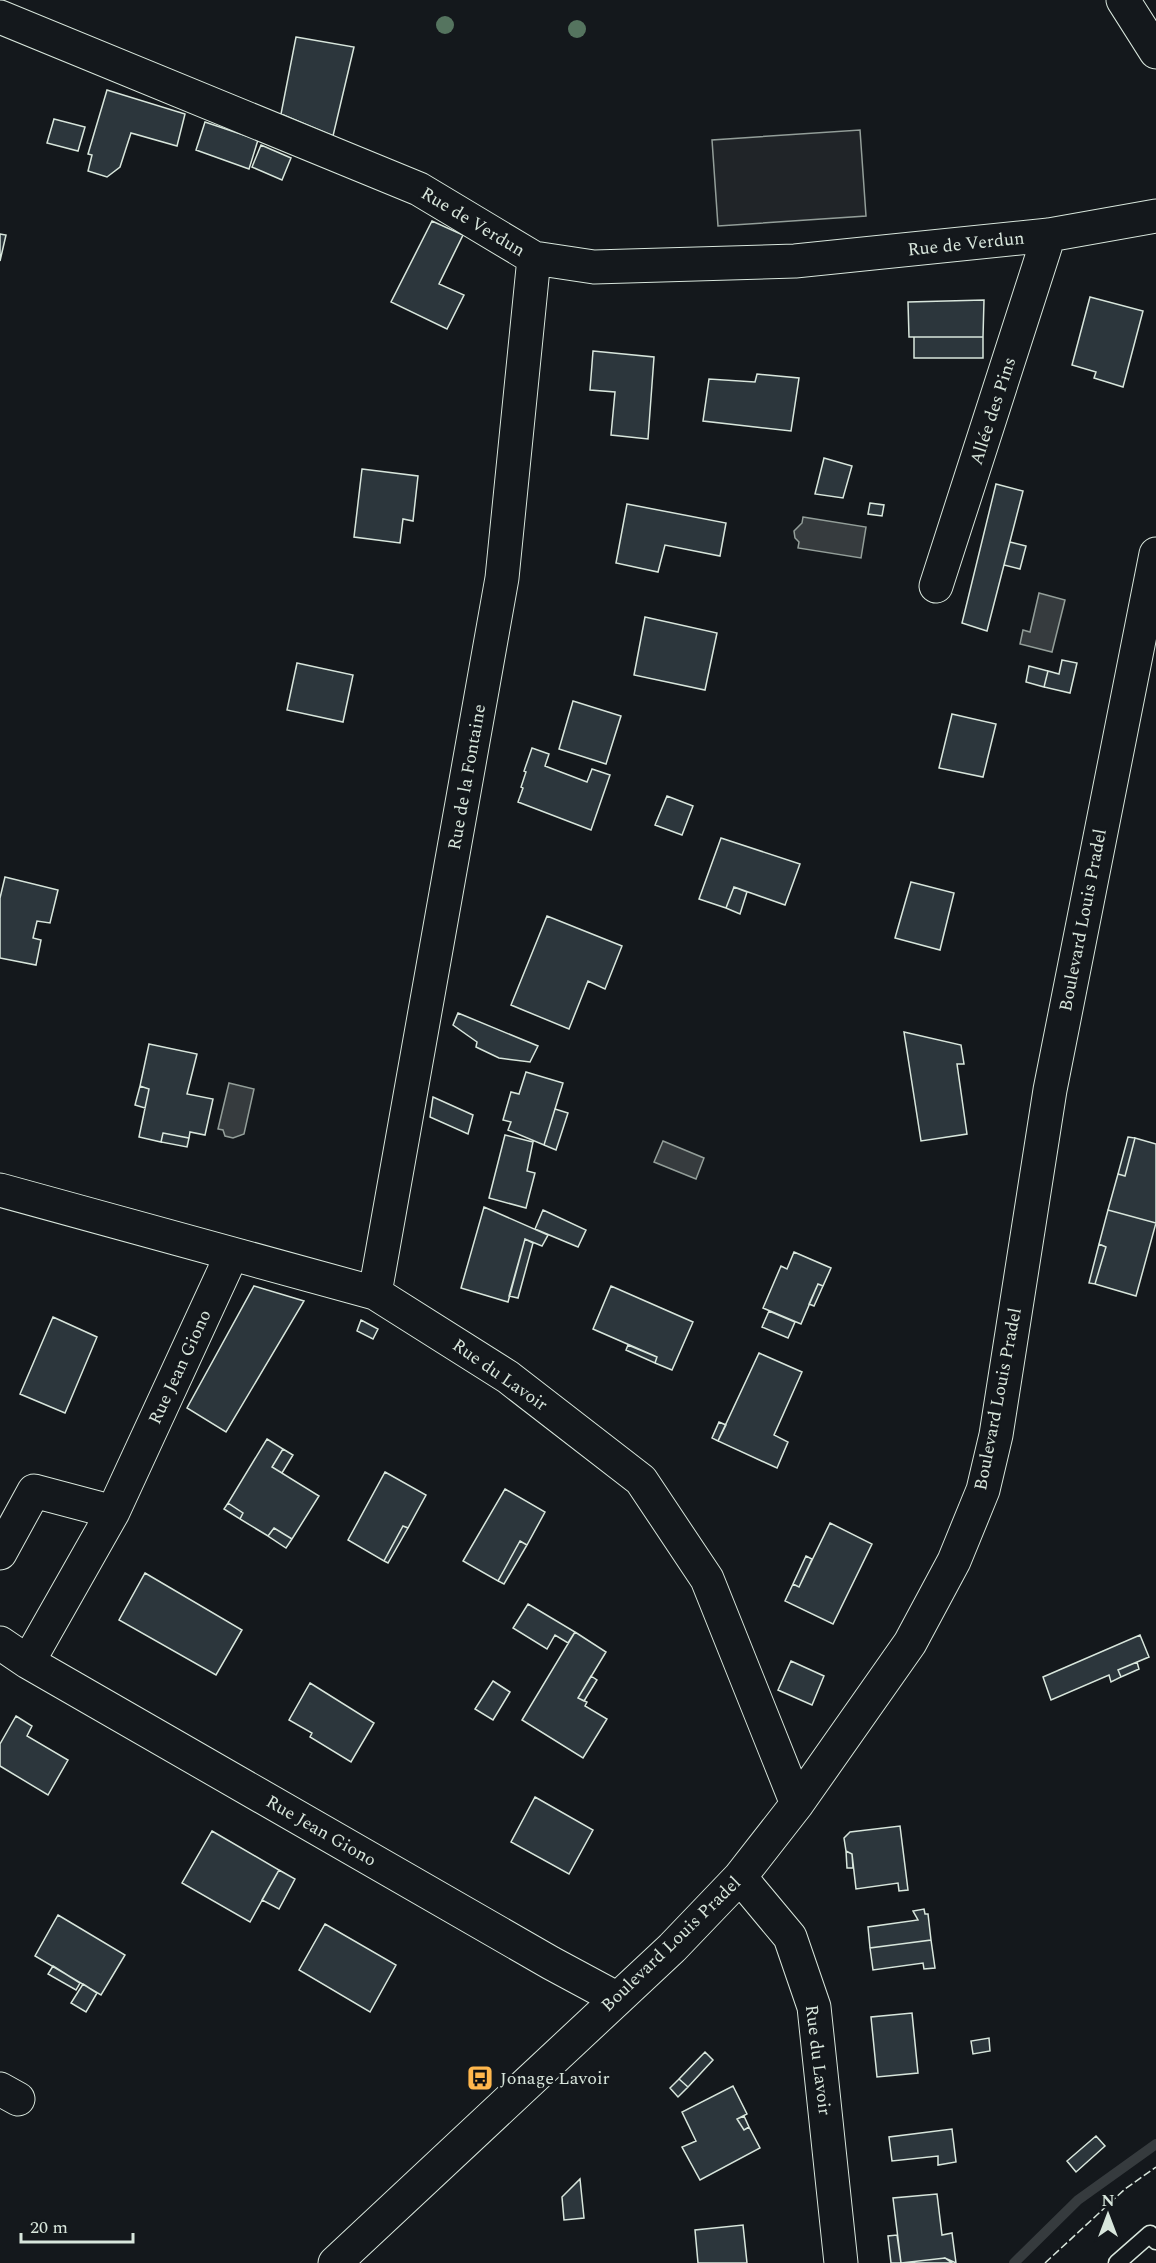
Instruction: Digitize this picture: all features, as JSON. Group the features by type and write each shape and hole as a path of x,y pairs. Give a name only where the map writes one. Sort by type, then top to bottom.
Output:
{"street":[{"path":"1123,0 1156,52"},
{"name":"Rue de Verdun","path":"0,17 419,189 534,258 594,267 795,261 1049,235 1156,216"},
{"name":"Allée des Pins","path":"936,586 1049,235"},
{"name":"Rue de la Fontaine","path":"375,1293 502,578 534,258"},
{"name":"Boulevard Louis Pradel","path":"336,2263 616,1998 672,1948 740,1877 797,1804 910,1643 954,1561 983,1490 996,1435 1050,1090 1156,555"},
{"name":"Rue du Lavoir","path":"0,1190 375,1293 508,1377 641,1480 707,1579 797,1804"},
{"name":"Rue Jean Giono","path":"28,1662 113,1512 232,1254"},
{"path":"0,1553 34,1491 113,1512"},
{"name":"Rue Jean Giono","path":"0,1643 28,1662 551,1963 616,1998"},
{"name":"Rue du Lavoir","path":"740,1877 790,1937 814,2007 841,2263"}],"lane":[{"path":"1117,2263 1150,2234 1156,2241"}],"shaded area":[{"path":"860,130 866,216 718,226 712,140"},
{"path":"803,517 866,527 861,558 798,548 799,542 795,538 794,531 802,523"},
{"path":"1039,593 1065,600 1052,652 1020,644 1023,630 1030,632"},
{"path":"229,1083 254,1089 244,1134 233,1138 225,1136 223,1130 218,1129"},
{"path":"663,1141 704,1158 696,1179 654,1162"}],"building":[{"path":"296,37 354,47 333,136 281,114"},
{"path":"107,90 185,114 177,146 131,133 120,167 107,177 88,171 92,155 88,154"},
{"path":"54,119 85,127 78,151 47,143"},
{"path":"205,122 258,140 249,169 196,150"},
{"path":"261,145 291,158 282,180 252,167"},
{"path":"432,221 463,235 439,284 464,295 447,329 391,302"},
{"path":"0,234 6,235 0,261"},
{"path":"1090,297 1143,311 1123,387 1094,378 1096,372 1072,365"},
{"path":"984,300 983,337 909,337 908,302"},
{"path":"914,337 983,337 983,358 914,358"},
{"path":"593,351 654,357 648,439 611,435 615,392 590,390"},
{"path":"757,374 799,378 791,431 703,421 709,379 755,382"},
{"path":"824,458 852,466 843,498 815,494"},
{"path":"362,469 418,476 413,521 403,519 400,543 354,537"},
{"path":"996,484 1023,491 987,631 962,623"},
{"path":"870,503 884,505 882,516 868,514"},
{"path":"627,504 726,523 720,556 665,545 658,572 616,563"},
{"path":"1010,542 1026,546 1020,569 1004,565"},
{"path":"645,617 717,633 705,690 634,675"},
{"path":"1062,660 1077,663 1070,693 1044,687 1048,671 1059,674"},
{"path":"297,663 353,675 343,722 287,710"},
{"path":"1029,666 1048,671 1044,687 1026,682"},
{"path":"573,701 621,716 606,764 559,749"},
{"path":"952,714 996,724 983,777 939,768"},
{"path":"532,748 549,754 545,766 587,782 592,769 610,775 591,830 518,802 523,788 521,787 526,772 524,771"},
{"path":"667,796 693,806 682,835 655,825"},
{"path":"721,838 800,864 785,905 734,887 726,908 699,899"},
{"path":"5,877 58,890 50,923 37,921 33,938 41,940 36,965 0,958 0,898"},
{"path":"911,882 954,893 940,950 895,938"},
{"path":"734,887 747,892 740,914 726,908"},
{"path":"547,916 622,946 605,989 588,981 569,1029 511,1005"},
{"path":"458,1013 538,1046 530,1062 499,1058 476,1047 477,1042 453,1025"},
{"path":"904,1032 961,1045 964,1064 957,1064 967,1134 921,1141"},
{"path":"149,1044 197,1054 187,1094 213,1099 205,1135 190,1132 189,1138 163,1133 161,1142 139,1137 149,1089 140,1086"},
{"path":"526,1072 563,1083 544,1145 508,1130 511,1122 503,1120 511,1092 519,1094"},
{"path":"140,1086 149,1089 145,1108 135,1105"},
{"path":"433,1097 473,1115 468,1134 430,1117"},
{"path":"555,1109 568,1113 556,1150 544,1145"},
{"path":"163,1133 189,1138 187,1147 161,1142"},
{"path":"505,1135 533,1142 527,1171 535,1173 526,1208 489,1198"},
{"path":"1128,1137 1135,1138 1125,1176 1118,1174"},
{"path":"1135,1138 1156,1144 1156,1223 1108,1210 1118,1174 1125,1176"},
{"path":"484,1207 548,1235 542,1246 525,1239 508,1302 461,1288"},
{"path":"543,1210 586,1230 578,1247 535,1229"},
{"path":"1108,1210 1156,1223 1136,1296 1095,1284 1106,1247 1099,1244"},
{"path":"525,1239 533,1243 518,1298 509,1296"},
{"path":"1099,1244 1106,1247 1095,1284 1089,1283"},
{"path":"794,1252 831,1268 823,1286 818,1284 801,1324 763,1308 781,1266 787,1269"},
{"path":"818,1284 823,1286 814,1306 809,1304"},
{"path":"254,1286 304,1301 226,1432 187,1408"},
{"path":"611,1286 693,1322 672,1370 655,1363 657,1357 593,1329"},
{"path":"769,1311 795,1322 788,1338 762,1327"},
{"path":"53,1317 97,1337 65,1413 20,1394"},
{"path":"361,1320 378,1329 373,1339 357,1331"},
{"path":"628,1345 657,1357 655,1363 626,1350"},
{"path":"759,1353 802,1372 774,1435 788,1442 777,1468 718,1441"},
{"path":"719,1422 726,1425 718,1441 712,1438"},
{"path":"267,1439 283,1449 272,1467 319,1496 292,1539 274,1528 268,1536 240,1519 243,1513 228,1503"},
{"path":"283,1449 293,1455 282,1473 272,1467"},
{"path":"385,1472 426,1495 408,1528 403,1526 384,1561 348,1540"},
{"path":"505,1489 545,1512 527,1545 520,1541 498,1581 463,1561"},
{"path":"228,1503 243,1513 240,1519 224,1509"},
{"path":"830,1523 872,1544 833,1624 785,1601 793,1584 799,1587"},
{"path":"403,1526 408,1528 388,1563 384,1561"},
{"path":"274,1528 292,1539 286,1548 268,1536"},
{"path":"520,1541 527,1545 504,1584 498,1581"},
{"path":"806,1556 812,1559 799,1587 793,1584"},
{"path":"145,1573 242,1630 216,1675 119,1620"},
{"path":"528,1604 575,1632 568,1643 555,1635 547,1649 513,1628"},
{"path":"575,1632 606,1652 578,1698 587,1702 585,1706 607,1719 583,1758 522,1720"},
{"path":"1140,1635 1149,1657 1118,1670 1121,1677 1111,1682 1109,1675 1051,1700 1043,1677"},
{"path":"791,1661 824,1676 812,1705 778,1690"},
{"path":"1137,1662 1139,1669 1121,1677 1118,1670"},
{"path":"591,1676 597,1680 584,1701 578,1698"},
{"path":"493,1681 510,1692 493,1720 475,1709"},
{"path":"310,1683 374,1723 351,1762 310,1737 312,1733 289,1720"},
{"path":"16,1716 32,1726 27,1736 68,1760 48,1795 0,1766 0,1744"},
{"path":"535,1797 593,1830 569,1874 511,1842"},
{"path":"900,1826 908,1890 899,1891 898,1883 856,1889 852,1854 846,1851 844,1838 850,1832"},
{"path":"212,1831 279,1870 250,1922 182,1883"},
{"path":"846,1851 852,1854 853,1868 847,1868"},
{"path":"279,1870 295,1879 279,1909 262,1900"},
{"path":"924,1909 925,1914 928,1914 931,1940 870,1948 868,1927 918,1920 913,1911"},
{"path":"58,1915 125,1955 101,1995 35,1956"},
{"path":"325,1924 396,1965 370,2012 299,1970"},
{"path":"931,1940 935,1968 924,1969 923,1963 873,1970 870,1948"},
{"path":"53,1966 80,1983 76,1990 48,1974"},
{"path":"83,1984 97,1993 86,2012 71,2003"},
{"path":"912,2013 918,2073 877,2077 871,2017"},
{"path":"989,2038 990,2051 973,2054 971,2041"},
{"path":"705,2052 713,2060 688,2087 679,2079"},
{"path":"679,2079 688,2087 678,2097 670,2088"},
{"path":"733,2086 747,2114 737,2119 744,2130 749,2127 760,2148 700,2180 682,2147 696,2141 682,2112"},
{"path":"744,2116 749,2127 744,2130 737,2119"},
{"path":"952,2129 956,2162 938,2165 938,2156 892,2161 889,2137"},
{"path":"1096,2136 1105,2146 1076,2172 1067,2161"},
{"path":"580,2179 584,2218 564,2220 562,2197"},
{"path":"937,2194 942,2235 952,2233 956,2263 945,2258 901,2263 893,2198"},
{"path":"743,2225 747,2263 698,2263 695,2230"},
{"path":"897,2235 901,2263 891,2263 888,2236"},
{"path":"945,2258 952,2263 901,2263"}],"waterway":[{"path":"1014,2263 1078,2200 1156,2144"}],"fence":[{"path":"1045,2263 1125,2189 1156,2167"}],"place":[{"name":"Jonage Lavoir","path":"480,2078"}]}
